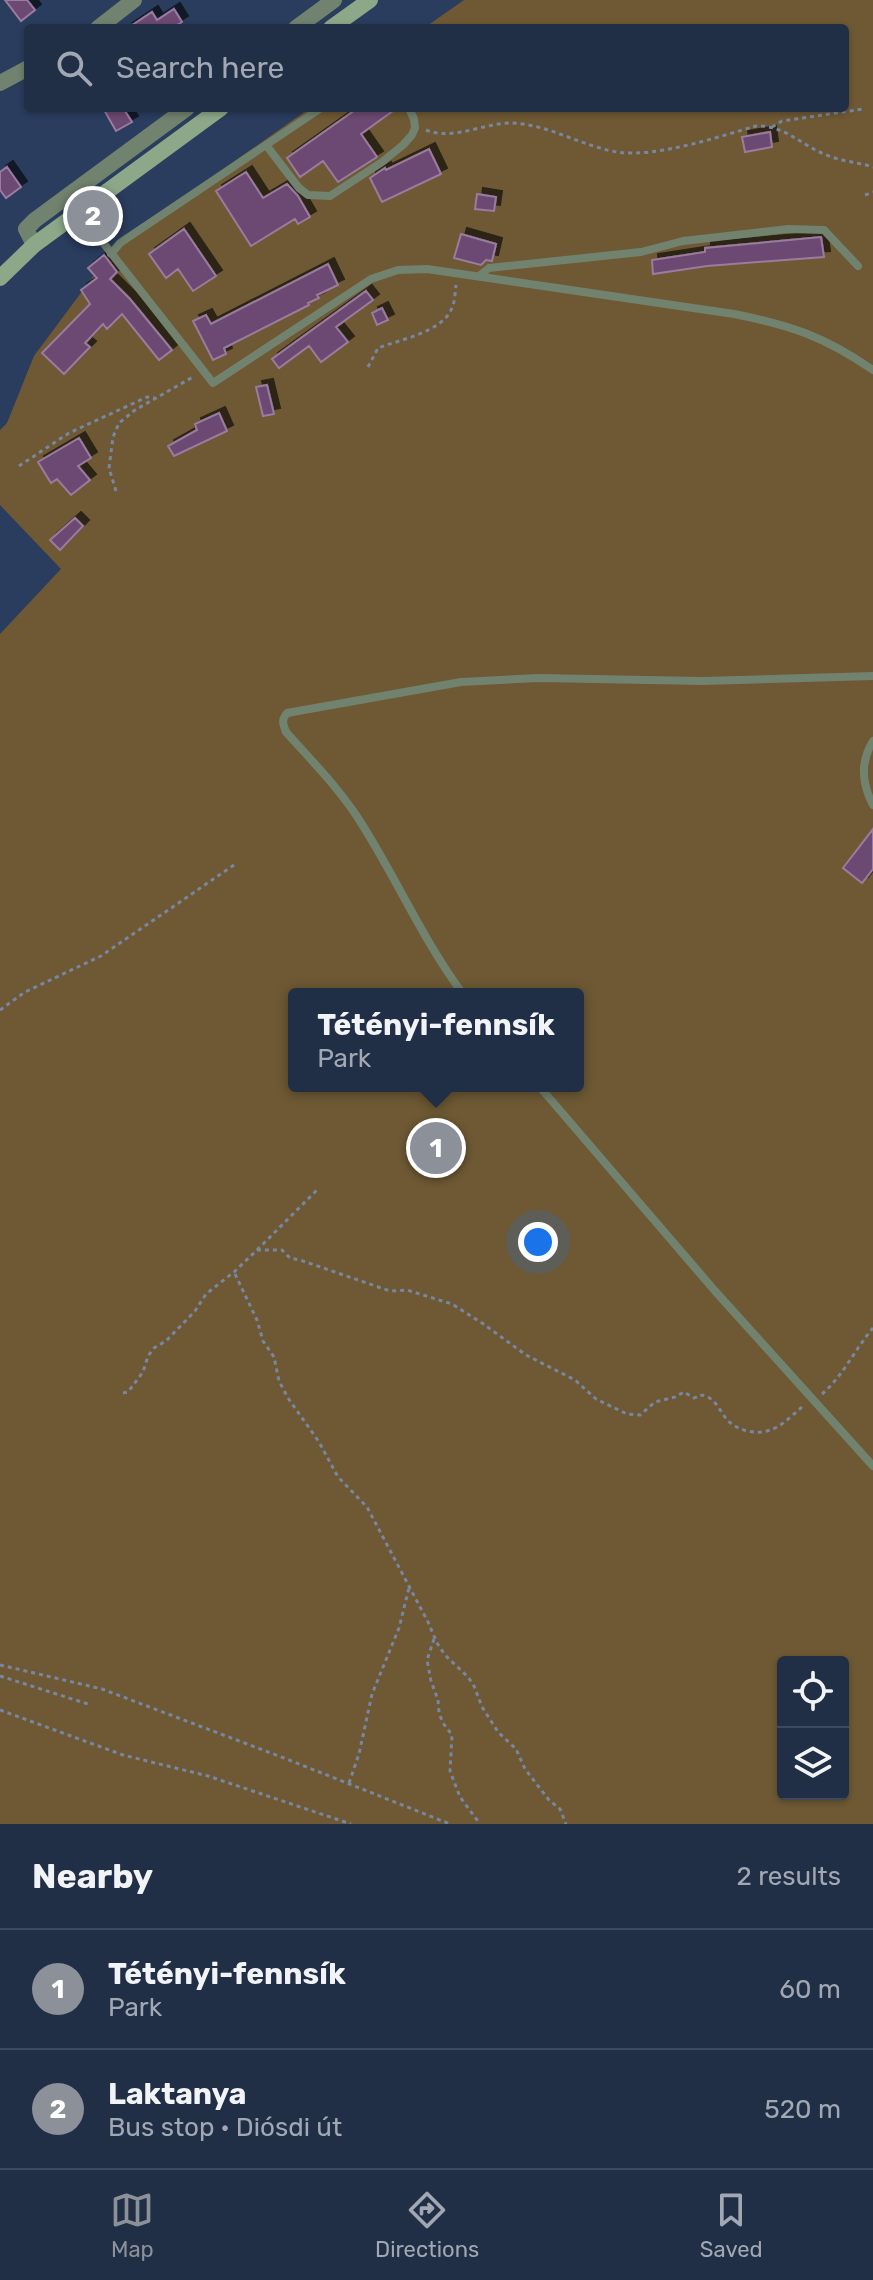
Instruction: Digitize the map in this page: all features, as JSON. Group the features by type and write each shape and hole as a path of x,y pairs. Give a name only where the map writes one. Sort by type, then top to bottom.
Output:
{"main road":[{"path":"337,24 370,0"},
{"path":"0,278 34,245 216,112"}],"street":[{"path":"103,24 134,0"},
{"path":"301,24 334,0"},
{"path":"0,83 24,70"},
{"path":"34,245 26,229 35,220 182,112"}],"lane":[{"path":"111,254 120,243 315,112"},
{"path":"266,145 299,188 308,195 330,196 403,145 412,135 414,120 411,112"},
{"path":"78,212 213,383 371,279 398,270 427,269 777,322 812,334 873,370"},
{"path":"479,276 489,268 641,252 683,241 788,229 824,230 858,266"},
{"path":"459,988 359,819 335,786 286,732 283,718 287,713 461,682 539,678 702,681 873,676"},
{"path":"873,741 865,756 863,771 865,787 873,805"},
{"path":"544,1092 715,1291 873,1466"}],"path":[{"path":"849,111 863,109"},
{"path":"772,127 782,121 843,112"},
{"path":"414,120 425,130 440,134 494,124 525,125 620,153 654,151 756,126 772,127 824,154 873,167"},
{"path":"865,195 873,192"},
{"path":"368,367 378,348 441,324 451,311 458,273"},
{"path":"116,491 109,468 113,437 119,423 155,398 204,372"},
{"path":"19,466 69,433 147,397 155,398"},
{"path":"0,1010 25,992 101,956 234,865"},
{"path":"123,1393 128,1392 143,1372 154,1348 166,1341 195,1311 206,1294 257,1250 318,1189"},
{"path":"257,1250 282,1250 290,1258 390,1291 407,1290 452,1304 526,1355 575,1380 596,1399 627,1414 640,1415 655,1402 684,1392 694,1398 707,1396 727,1420 745,1431 761,1433 777,1427 803,1406 815,1401 835,1383 873,1328"},
{"path":"233,1272 257,1320 263,1341 274,1357 279,1381 288,1398 319,1442 338,1477 367,1507 445,1655 474,1686 482,1707 498,1732 516,1749 525,1769 560,1809 566,1824"},
{"path":"348,1784 359,1754 372,1694 399,1628 409,1588"},
{"path":"434,1638 427,1660 439,1713 452,1735 450,1771 460,1797 480,1824"},
{"path":"0,1665 102,1689 450,1824"},
{"path":"0,1676 91,1705"},
{"path":"0,1710 115,1752 208,1776 351,1824"}],"shaded area":[{"path":"464,0 873,0 873,1824 0,1824 0,634 61,569 0,505 0,430 7,423 34,356 118,243 304,112 849,112 849,24 430,24"}],"building":[{"path":"5,0 27,0 35,10 21,21"},
{"path":"174,9 182,22 134,24 152,12 157,20"},
{"path":"105,112 126,112 132,122 116,131"},
{"path":"352,112 391,112 361,134 377,157 338,182 323,161 300,177 287,158"},
{"path":"770,132 772,147 745,152 742,137"},
{"path":"429,149 441,174 382,202 370,178"},
{"path":"7,167 21,187 6,198 0,190 0,172"},
{"path":"246,172 263,198 287,184 310,217 298,224 295,219 251,246 216,191"},
{"path":"477,194 496,197 494,211 475,209"},
{"path":"184,229 216,276 193,291 178,269 166,278 149,254"},
{"path":"461,234 496,244 492,261 486,260 481,265 454,258"},
{"path":"821,237 824,257 707,266 653,274 652,260 705,252 705,248"},
{"path":"104,255 117,272 110,279 172,350 159,360 122,314 107,329 103,324 85,343 90,347 64,374 42,353 90,304 81,290 97,278 88,268"},
{"path":"328,264 338,285 317,295 319,298 309,305 224,348 226,354 213,360 193,321 206,315 211,324"},
{"path":"366,291 373,300 336,327 348,342 321,362 309,346 279,368 272,359"},
{"path":"382,308 388,320 377,325 372,313"},
{"path":"267,385 274,414 263,416 256,387"},
{"path":"219,413 227,431 174,456 168,446 197,430 195,424"},
{"path":"79,438 91,458 78,466 90,480 71,495 57,479 51,483 38,462"},
{"path":"75,518 83,526 60,550 50,540"},
{"path":"873,829 873,869 862,883 843,868"}],"place":[{"name":"Laktanya","path":"93,216"},
{"name":"Tétényi-fennsík","path":"436,1148"}]}
